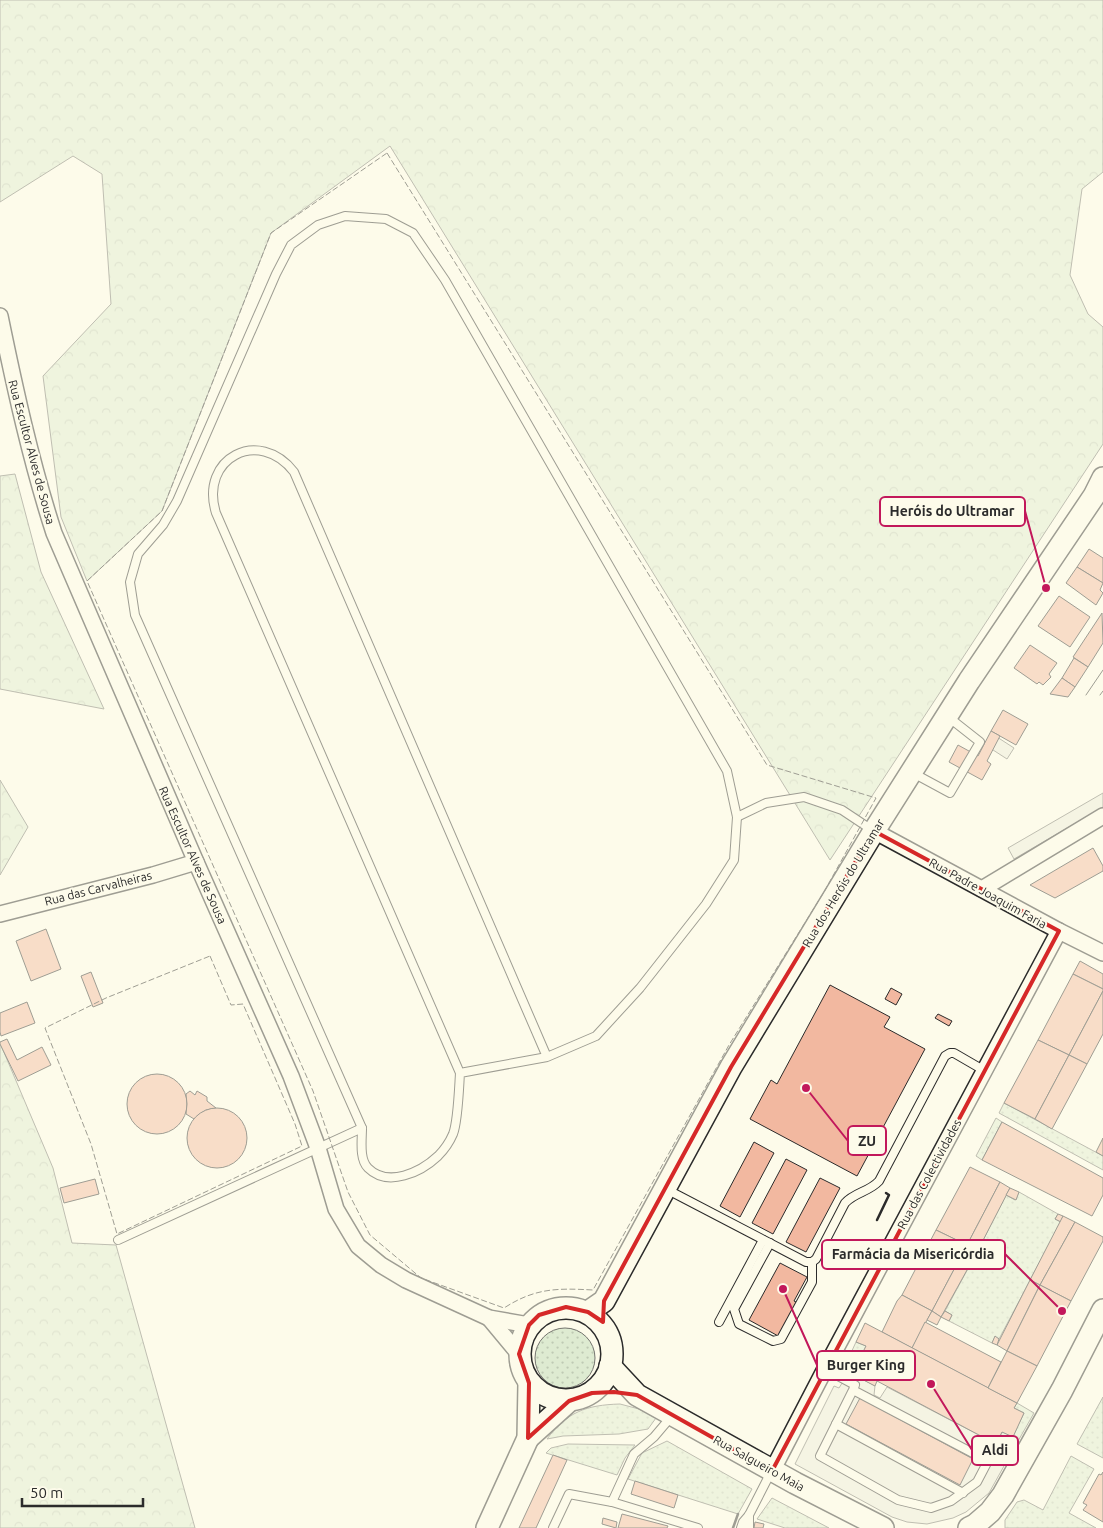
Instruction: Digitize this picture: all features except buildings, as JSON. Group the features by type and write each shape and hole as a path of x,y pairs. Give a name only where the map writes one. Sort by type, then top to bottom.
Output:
{"main road":[{"name":"Rua dos Heróis do Ultramar","path":"598,1313 731,1067 911,772 1094,496 1103,478"},
{"path":"566,1307 598,1313 608,1336 612,1356 606,1377 600,1386 592,1393 569,1401 554,1399 540,1393 529,1383 521,1370 519,1354 521,1339 529,1325 539,1315 552,1309 566,1307"},
{"path":"974,1527 990,1512 1003,1495 1053,1407 1103,1310"},
{"name":"Rua Salgueiro Maia","path":"610,1366 637,1395 772,1470 883,1528"},
{"path":"528,1438 529,1383"},
{"name":"Rua Salgueiro Maia","path":"592,1393 614,1392 637,1395"},
{"path":"487,1528 528,1438 569,1401"}],"street":[{"name":"Rua Escultor Alves de Sousa","path":"0,316 19,407 41,493 54,533 291,1076 318,1148 336,1210 358,1246 381,1265 406,1280 489,1318 529,1325"},
{"path":"982,889 1103,816"},
{"name":"Rua Padre Joaquim Faria","path":"874,831 1103,953"},
{"name":"Rua das Carvalheiras","path":"0,914 153,875 196,862"},
{"name":"Rua das Colectividades","path":"772,1470 1059,931"},
{"name":"Rua Escultor Alves de Sousa","path":"489,1318 519,1354"}],"lane":[{"path":"460,1073 547,1057 596,1036 640,988 706,904 734,860 737,817 727,771 445,280 413,233 386,220 345,216 318,225 291,245 276,274 178,501 163,525 138,554 130,582 135,615 362,1128 362,1153 368,1168 383,1177 394,1178 419,1169 438,1156 453,1133 458,1105 460,1073 216,513 212,496 215,478 225,464 239,454 250,451 264,451 277,456 287,463 294,472 547,1057"},
{"path":"911,772 950,793 980,742 947,716"},
{"path":"737,817 766,803 804,796 842,810 874,831"},
{"path":"665,1188 806,1262 812,1262 816,1259 845,1203 852,1196 873,1188 880,1181 945,1056 954,1053 985,1071"},
{"path":"118,1240 362,1128"},
{"path":"766,1241 734,1310 739,1324 773,1341 781,1339 812,1282 812,1262"},
{"path":"719,1322 766,1241"},
{"path":"824,1370 855,1385 820,1456 898,1500 932,1508 951,1501 977,1482 988,1461 853,1390"},
{"path":"612,1502 634,1454 654,1437 673,1415"},
{"path":"836,1424 963,1492"},
{"path":"741,1528 772,1470"},
{"path":"553,1528 569,1494 612,1502 698,1528"},
{"path":"749,1515 749,1528"}],"highlighted area":[{"path":"874,831 1059,931 772,1471 637,1395 614,1392 592,1393 569,1401 528,1438 529,1383 519,1354 529,1325 539,1315 566,1307 588,1312 603,1322 604,1301 731,1067"}],"green space":[{"path":"0,0 1103,0 1103,172 1082,189 1070,275 1088,314 1103,327 1103,444 830,860 390,146 271,233 162,511 87,581 61,517 43,376 111,304 102,174 73,156 0,202"},
{"path":"15,474 41,572 104,709 0,689 0,476"},
{"path":"0,780 28,827 0,875"},
{"path":"0,1043 53,1168 72,1243 116,1245 195,1528 0,1528"},
{"path":"1004,1103 1103,1156 1103,1170 999,1113"},
{"path":"996,1118 1002,1122 982,1160 976,1156"},
{"path":"1019,1192 1058,1214 1055,1219 1061,1222 999,1339 995,1337 992,1343 949,1321 952,1315 945,1311 1006,1195 1015,1200"},
{"path":"559,1328 571,1328 582,1333 590,1341 595,1352 593,1370 582,1383 571,1388 559,1388 548,1383 540,1375 535,1364 535,1352 540,1341 548,1333"},
{"path":"856,1342 866,1346 854,1371 844,1368"},
{"path":"1103,1397 1103,1458 1077,1444"},
{"path":"1017,1403 1034,1413 1009,1457 994,1450 1002,1432 1013,1436 1024,1413 1014,1408"},
{"path":"620,1404 639,1409 656,1418 648,1429 619,1434 563,1436 547,1439 562,1422 578,1412 597,1406"},
{"path":"667,1441 752,1489 738,1514 628,1479 642,1453"},
{"path":"568,1444 635,1445 625,1458 617,1475 546,1453 551,1448"},
{"path":"1071,1456 1094,1469 1069,1513 1096,1528 1005,1528 1005,1520 1017,1502 1024,1500 1043,1510"},
{"path":"772,1498 829,1528 785,1528 757,1519"}],"shaded area":[{"path":"997,737 1014,748 1007,759 990,748"},
{"path":"1103,793 1103,807 1014,859 1008,848"},
{"path":"849,1372 875,1386 874,1395 880,1398 887,1387 996,1444 994,1450 1009,1457 989,1493 966,1512 953,1518 927,1524 907,1522 892,1517 795,1464 834,1386 839,1388"}],"tram line":[{"path":"1086,695 1103,670"},
{"path":"1100,695 1103,691"}],"fence":[{"path":"387,153 767,765 876,798 824,892 729,1045 593,1290 568,1289 536,1293 515,1301 504,1308 421,1278 370,1235 348,1192 313,1091 87,581 162,511 271,233 387,153"},
{"path":"210,956 231,1005 243,1004 295,1124 302,1146 117,1234 91,1144 45,1028 106,998 210,956"}],"wall":[{"path":"877,1220 889,1195 886,1193"},
{"path":"733,1528 738,1514"}],"place":[{"name":"Heróis do Ultramar","path":"1046,588"},
{"name":"ZU","path":"806,1088"},
{"name":"Burger King","path":"783,1289"},
{"name":"Farmácia da Misericórdia","path":"1062,1311"},
{"name":"Aldi","path":"931,1384"}]}
